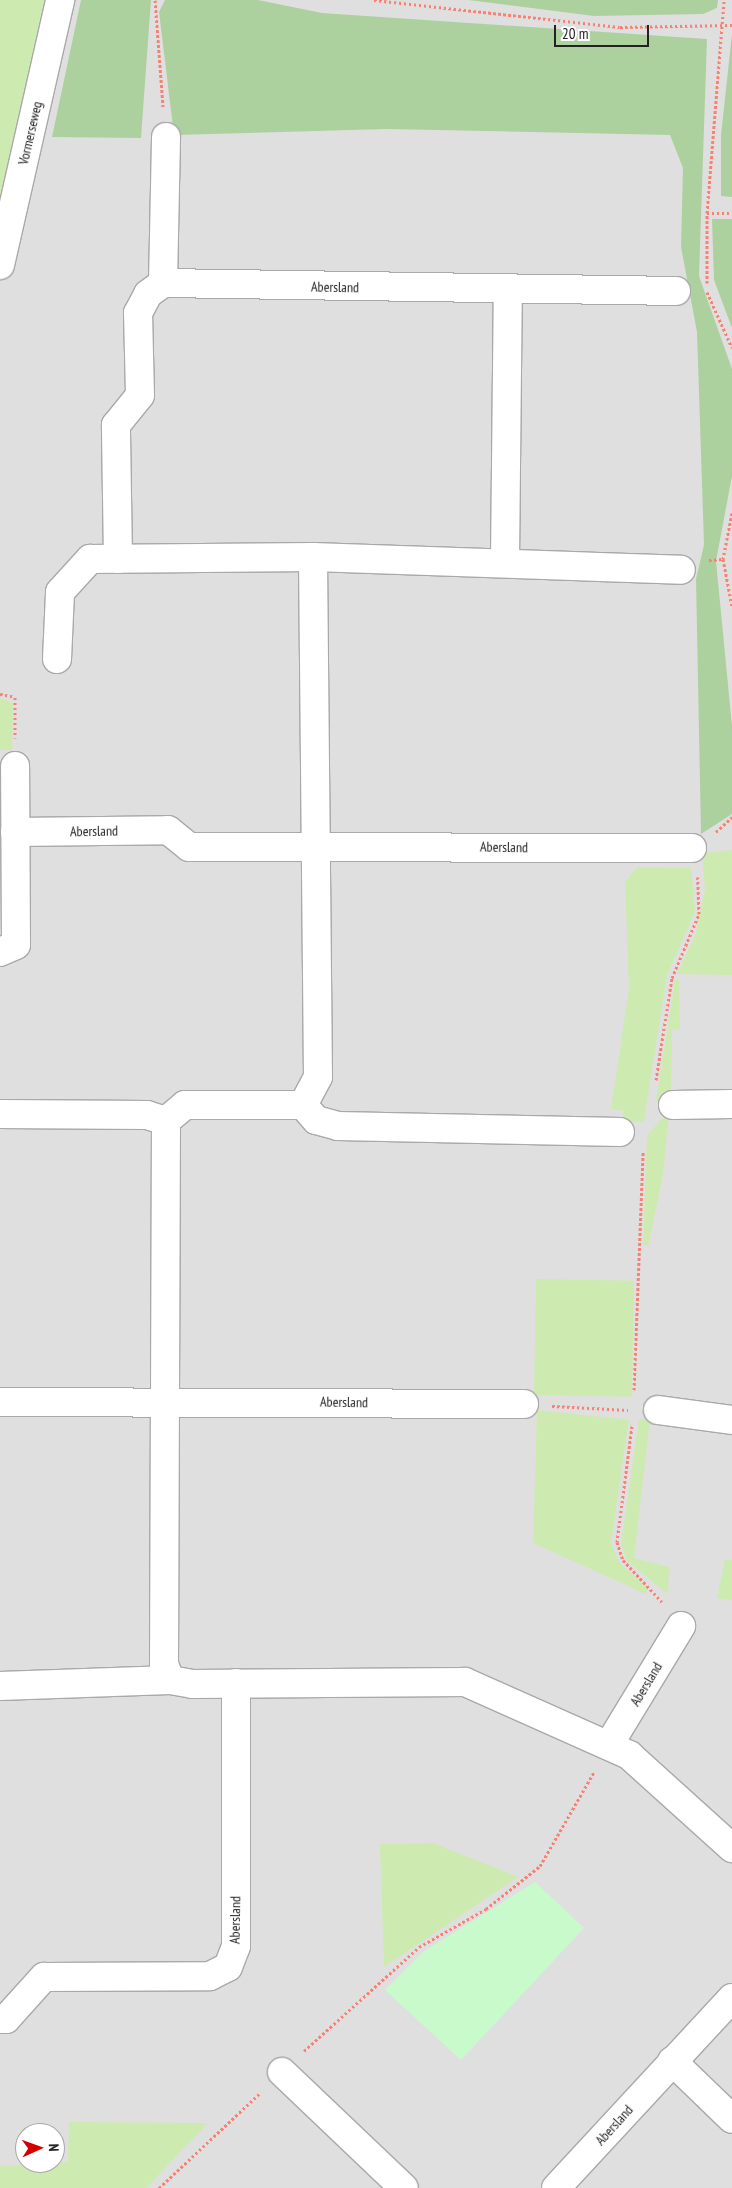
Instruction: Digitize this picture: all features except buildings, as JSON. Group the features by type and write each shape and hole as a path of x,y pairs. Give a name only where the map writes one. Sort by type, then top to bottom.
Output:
{"street":[{"name":"Vormerseweg","path":"0,265 60,0"},
{"path":"118,559 116,426 140,395 138,313 148,294 163,283 166,137"},
{"name":"Abersland","path":"163,283 508,290 676,291"},
{"path":"505,561 508,290"},
{"path":"303,1105 318,1077 313,557"},
{"path":"57,659 60,592 90,559 313,557 505,561 528,567 681,570"},
{"path":"0,952 16,945 15,766"},
{"name":"Abersland","path":"15,832 168,830 189,848 316,845 695,860"},
{"path":"664,1096 732,1104"},
{"path":"170,1680 164,1664 166,1121 185,1105 303,1105 316,1120 338,1126 631,1137"},
{"path":"0,1114 147,1114 166,1121"},
{"name":"Abersland","path":"0,1402 165,1400 524,1404"},
{"path":"642,1407 732,1420"},
{"name":"Abersland","path":"610,1743 677,1632"},
{"path":"0,1686 170,1680 236,1683 465,1682 610,1743 629,1755 732,1848"},
{"name":"Abersland","path":"0,2019 6,2019 44,1977 210,1976 228,1967 236,1946 236,1683"},
{"name":"Abersland","path":"556,2188 732,1998"},
{"path":"672,2061 732,2119"},
{"path":"282,2072 404,2188"}],"path":[{"path":"155,0 166,137"},
{"path":"374,0 620,27 732,26"},
{"path":"724,0 720,26 707,213 707,293 732,348"},
{"path":"707,213 732,213"},
{"path":"732,513 723,558 732,606"},
{"path":"0,694 15,697 15,766"},
{"path":"664,1096 672,978 699,914 695,860"},
{"path":"631,1137 634,1393"},
{"path":"524,1404 642,1407 617,1542 623,1560 662,1602 677,1632"},
{"path":"159,2188 282,2072 419,1948 486,1909 540,1866 610,1743"}],"shaded area":[{"path":"26,0 732,0 732,2188 0,2188 0,102"}],"green space":[{"path":"0,0 52,0 0,230"},
{"path":"81,0 151,0 141,138 52,137"},
{"path":"165,0 258,0 322,13 707,39 699,276 732,369 732,476 716,561 732,726 732,814 701,834 696,579 704,545 697,332 681,247 683,168 670,135 387,129 174,135 159,12"},
{"path":"468,0 718,0 717,8 703,14 594,16"},
{"path":"732,34 732,197 721,196 721,135"},
{"path":"712,219 732,219 732,328 714,280"},
{"path":"0,698 13,703 12,750 0,750"},
{"path":"732,850 732,975 677,974 696,933 705,889 702,853"},
{"path":"637,867 691,868 695,912 667,975 644,1121 623,1123 624,1111 611,1109 629,989 625,882"},
{"path":"675,980 679,980 680,1029 672,1030 671,1102 656,1101"},
{"path":"669,1111 663,1175 648,1246 643,1245 647,1135"},
{"path":"536,1279 634,1281 632,1397 534,1395"},
{"path":"537,1410 629,1420 611,1543 619,1562 648,1589 646,1594 533,1543"},
{"path":"639,1419 650,1420 634,1558 669,1567 668,1594 627,1561 621,1544"},
{"path":"725,1559 732,1560 732,1600 717,1598"},
{"path":"433,1843 518,1877 384,1967 380,1844"},
{"path":"535,1882 584,1928 461,2060 385,1990 423,1952"},
{"path":"69,2122 208,2123 146,2188 0,2188 0,2166 15,2165 15,2173 65,2173 65,2162 68,2162"}]}
